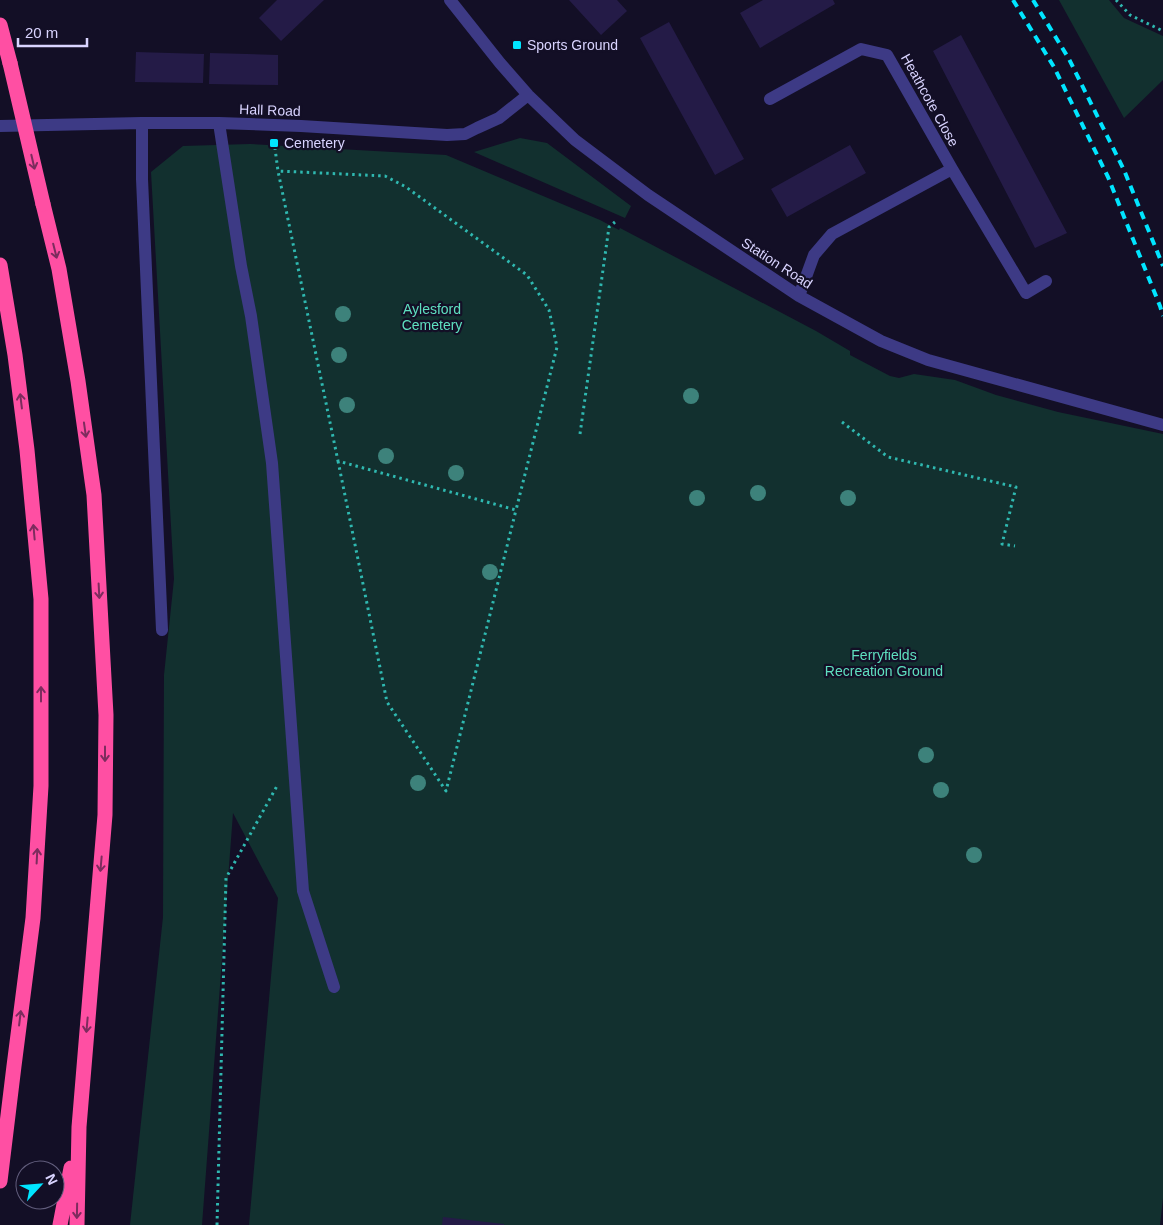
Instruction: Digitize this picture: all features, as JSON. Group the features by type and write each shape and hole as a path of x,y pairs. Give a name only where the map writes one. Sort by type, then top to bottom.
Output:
{"highway":[{"path":"0,25 60,269 94,495 106,715 105,815 79,1127 77,1225"},
{"path":"0,265 15,355 26,440 41,599 40,796 33,918 0,1181"},
{"path":"0,1118 14,1066"},
{"path":"60,1225 79,1127"}],"street":[{"name":"Station Road","path":"450,0 528,95 575,140 633,184 799,296 881,341 928,360 1163,425"},
{"name":"Heathcote Close","path":"770,99 861,50 888,55 952,169 1026,292 1046,281"},
{"name":"Hall Road","path":"0,126 219,123 447,135 465,134 499,118 528,95"},
{"path":"142,123 143,199 162,630"},
{"path":"219,123 241,266 251,316 272,463 303,891 334,987"},
{"name":"Heathcote Close","path":"799,296 814,256 832,234 952,169"}],"path":[{"path":"1116,0 1130,15 1163,31"},
{"path":"273,126 278,171 386,702 446,792 557,347 549,310 527,275 406,187 385,176 278,171"},
{"path":"580,434 609,227 615,222"},
{"path":"842,422 888,457 1016,486 1002,544 1015,546"},
{"path":"338,461 516,510"},
{"path":"217,1225 226,878 282,777 294,768"}],"green space":[{"path":"1059,0 1109,0 1124,18 1163,36 1163,80 1124,118"},
{"path":"520,138 547,143 631,206 625,218 474,152"},
{"path":"250,144 446,155 600,220 619,230 620,228 816,331 850,351 850,355 890,376 899,378 914,374 955,380 996,395 1058,412 1163,434 1163,1198 1160,1225 249,1225 278,898 233,813 202,1225 130,1225 163,917 164,675 174,579 151,172 183,146"}],"building":[{"path":"277,0 324,0 281,41 259,18"},
{"path":"569,0 617,0 627,11 601,35"},
{"path":"763,0 833,0 835,4 760,48 740,13"},
{"path":"669,22 744,159 715,175 640,38"},
{"path":"961,35 1067,233 1035,248 933,51"},
{"path":"136,52 204,54 203,83 135,82"},
{"path":"210,53 278,55 278,85 209,84"},
{"path":"850,145 866,173 787,217 771,189"},
{"path":"443,1217 504,1224 504,1225 442,1225"}],"railway":[{"path":"1013,0 1054,67 1108,177 1163,316"},
{"path":"1033,0 1069,59 1124,170 1163,266"}],"place":[{"name":"Sports Ground","path":"517,45"},
{"name":"Cemetery","path":"274,143"}],"park label":[{"name":"Aylesford Cemetery","path":"432,318"},
{"name":"Ferryfields Recreation Ground","path":"884,664"}]}
